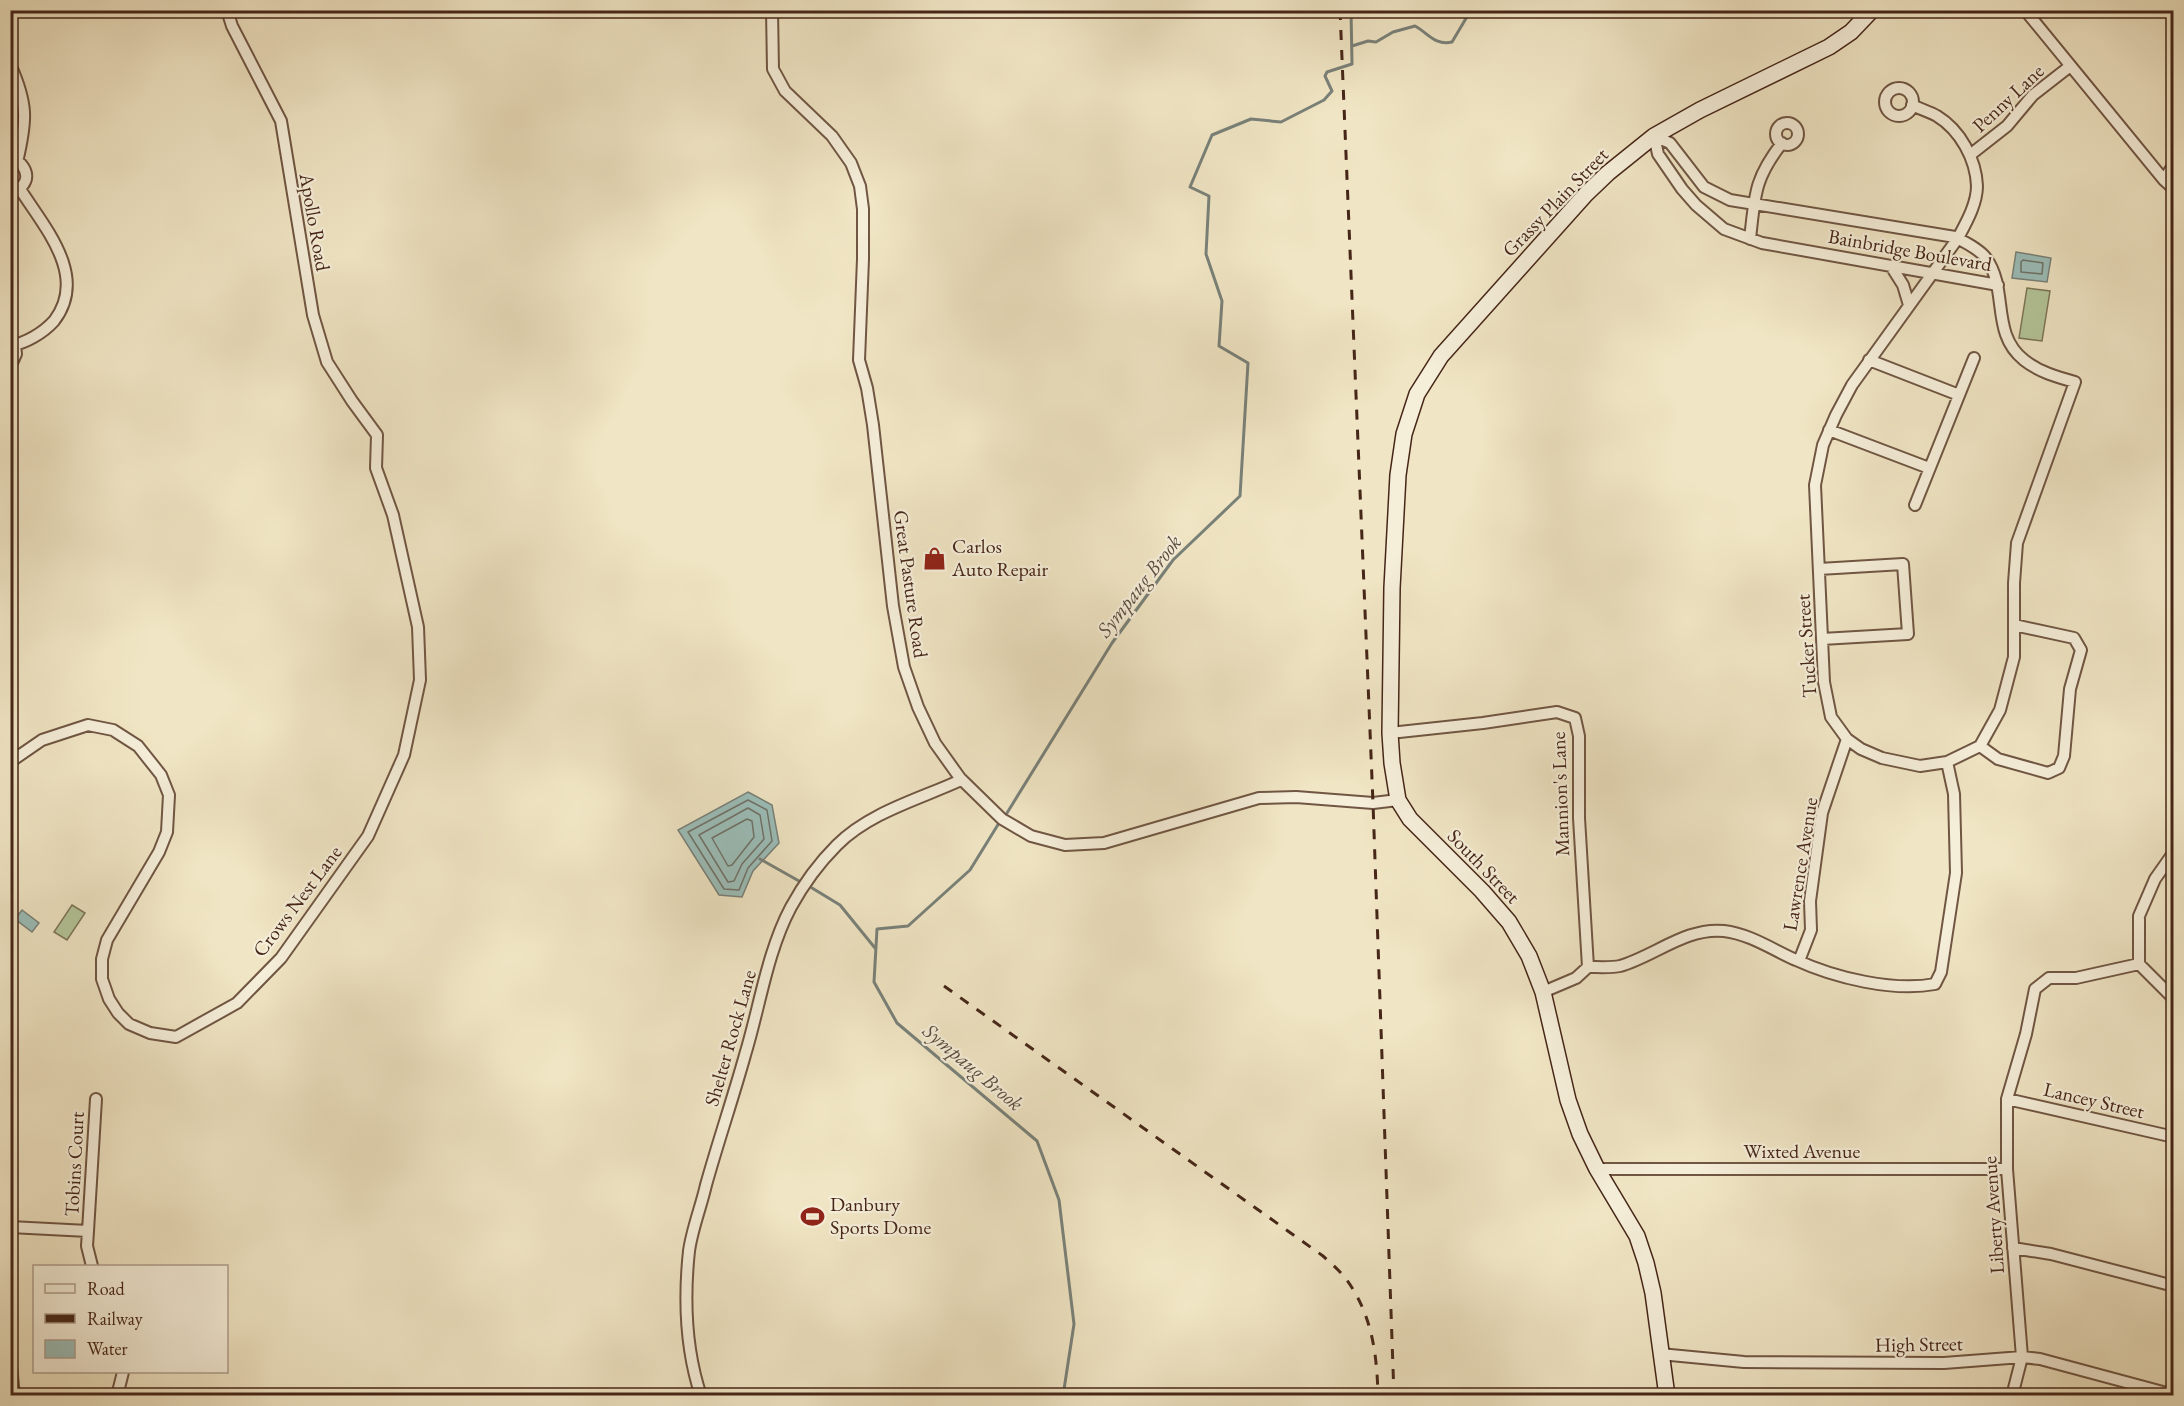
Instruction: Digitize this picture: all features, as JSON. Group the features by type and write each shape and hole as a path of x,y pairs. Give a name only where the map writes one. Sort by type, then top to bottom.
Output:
{"main road":[{"name":"Grassy Plain Street","path":"1441,356 1586,194 1654,136 1700,110 1828,47 1851,32 1872,10"},
{"name":"South Street","path":"1441,356 1417,394 1404,434 1398,475 1390,733 1398,800 1410,819 1482,891 1509,922 1528,956 1543,992 1568,1100 1580,1134 1597,1169 1637,1236 1653,1293 1666,1395"}],"street":[{"name":"Apollo Road","path":"227,10 232,26 281,121 313,315 327,362 377,435"},
{"name":"Great Pasture Road","path":"772,10 772,69 785,91 832,136 851,163 860,186 863,209 859,360 867,388 893,606 904,667 918,707 935,743 961,780 1002,819 1031,836 1065,845 1104,843 1259,798 1330,798 1373,803 1398,800"},
{"path":"2025,10 2069,67 2174,189"},
{"path":"10,64 23,97 26,119 14,161 24,168 27,177 23,186 15,190 58,248 66,268 68,281 63,305 51,324 33,337 13,346 16,354 10,367"},
{"name":"Penny Lane","path":"1970,155 2007,126 2033,95 2069,67"},
{"name":"Penny Lane","path":"1912,105 1938,117 1959,137 1970,155 1977,187 1970,215 1958,238"},
{"name":"Bainbridge Boulevard","path":"1654,136 1670,143 1704,187 1730,200 1958,238 1985,257 1998,285"},
{"name":"Bainbridge Boulevard","path":"1654,136 1658,154 1696,205 1724,229 1762,243 1998,285"},
{"path":"1750,238 1759,178 1767,162 1782,143"},
{"path":"2164,180 2174,164"},
{"name":"Tucker Street","path":"1958,238 1852,385 1823,445 1815,485 1824,682 1831,717 1848,739 1861,749 1882,758 1920,766 1947,762 1980,746"},
{"path":"1891,266 1903,285 1909,305"},
{"path":"1998,285 2001,321 2009,342 2023,360 2047,374 2075,382 2017,543 2014,584 2014,625 2014,657 2000,710 1980,746 1998,759 2049,773 2059,768 2064,756 2070,689 2081,651 2074,638 2014,625"},
{"path":"1915,504 1974,358"},
{"path":"1869,360 1959,395"},
{"path":"1829,430 1929,468"},
{"name":"Crows Nest Lane","path":"10,762 42,740 88,725 113,730 138,746 160,775 169,795 167,832 159,852 107,940 102,959 102,979 109,999 129,1024 150,1033 176,1037 237,1003 281,958 368,836 404,755 420,680 418,627 393,514 376,468 377,435"},
{"path":"1819,569 1903,564 1908,634 1822,639"},
{"name":"Mannion's Lane","path":"1390,733 1557,712 1575,718 1579,736 1579,818 1588,967"},
{"name":"Lawrence Avenue","path":"1798,961 1811,930 1810,901 1822,813 1848,739"},
{"name":"Lawrence Avenue","path":"1588,967 1619,966 1698,932 1724,931 1749,937 1798,961 1840,977 1915,988 1935,984 1941,972 1956,873 1954,794 1947,762"},
{"name":"Shelter Rock Lane","path":"701,1395 692,1362 686,1303 690,1250 717,1144 746,1055 780,934 791,907 838,844 862,826 961,780"},
{"path":"2174,852 2155,879 2139,915 2139,964 2174,999"},
{"name":"Liberty Avenue","path":"2012,1395 2022,1357 2007,1169 2007,1099 2026,1034 2035,989 2049,978 2076,978 2139,964"},
{"path":"1543,992 1576,978 1588,967"},
{"path":"10,1055 10,1078"},
{"name":"Tobins Court","path":"92,1265 87,1246 96,1099"},
{"name":"Lancey Street","path":"2007,1099 2174,1137"},
{"name":"Wixted Avenue","path":"1597,1169 2007,1169"},
{"name":"Tobins Court","path":"10,1227 88,1231"},
{"path":"2013,1248 2051,1254 2174,1286"},
{"name":"High Street","path":"1660,1354 1753,1362 1944,1363 2022,1357 2040,1359 2174,1395"},
{"path":"10,1356 14,1395"},
{"path":"117,1395 122,1373"}],"green space":[{"path":"2027,288 2050,291 2042,341 2019,338"},
{"path":"72,905 85,913 67,940 54,932"}],"water":[{"path":"2016,252 2051,258 2047,282 2012,278"},
{"path":"748,792 772,805 779,843 753,871 742,897 719,895 678,830"},
{"path":"22,910 39,923 32,932 15,919"}],"waterway":[{"name":"Sympaug Brook","path":"1007,813 1112,643 1173,560 1240,496 1248,363 1219,346 1222,301 1206,254 1209,196 1190,187 1212,135 1251,119 1281,122 1324,100 1332,91 1325,76 1327,72 1352,64 1351,10"},
{"path":"1352,46 1368,41 1376,42 1393,32 1415,26 1436,41 1452,42 1471,10"},
{"name":"Sympaug Brook","path":"999,823 970,870 908,926 877,929 874,982 897,1023 1037,1141 1059,1200 1074,1324 1063,1396"},
{"path":"760,859 799,881"},
{"path":"812,888 840,905 875,948"}],"railway":[{"path":"1340,10 1373,803 1394,1396"},
{"path":"944,986 1332,1264 1355,1292 1367,1320 1374,1350 1378,1396"}],"place":[{"name":"Carlos Auto Repair","path":"934,558"},
{"name":"Danbury Sports Dome","path":"812,1216"}]}
